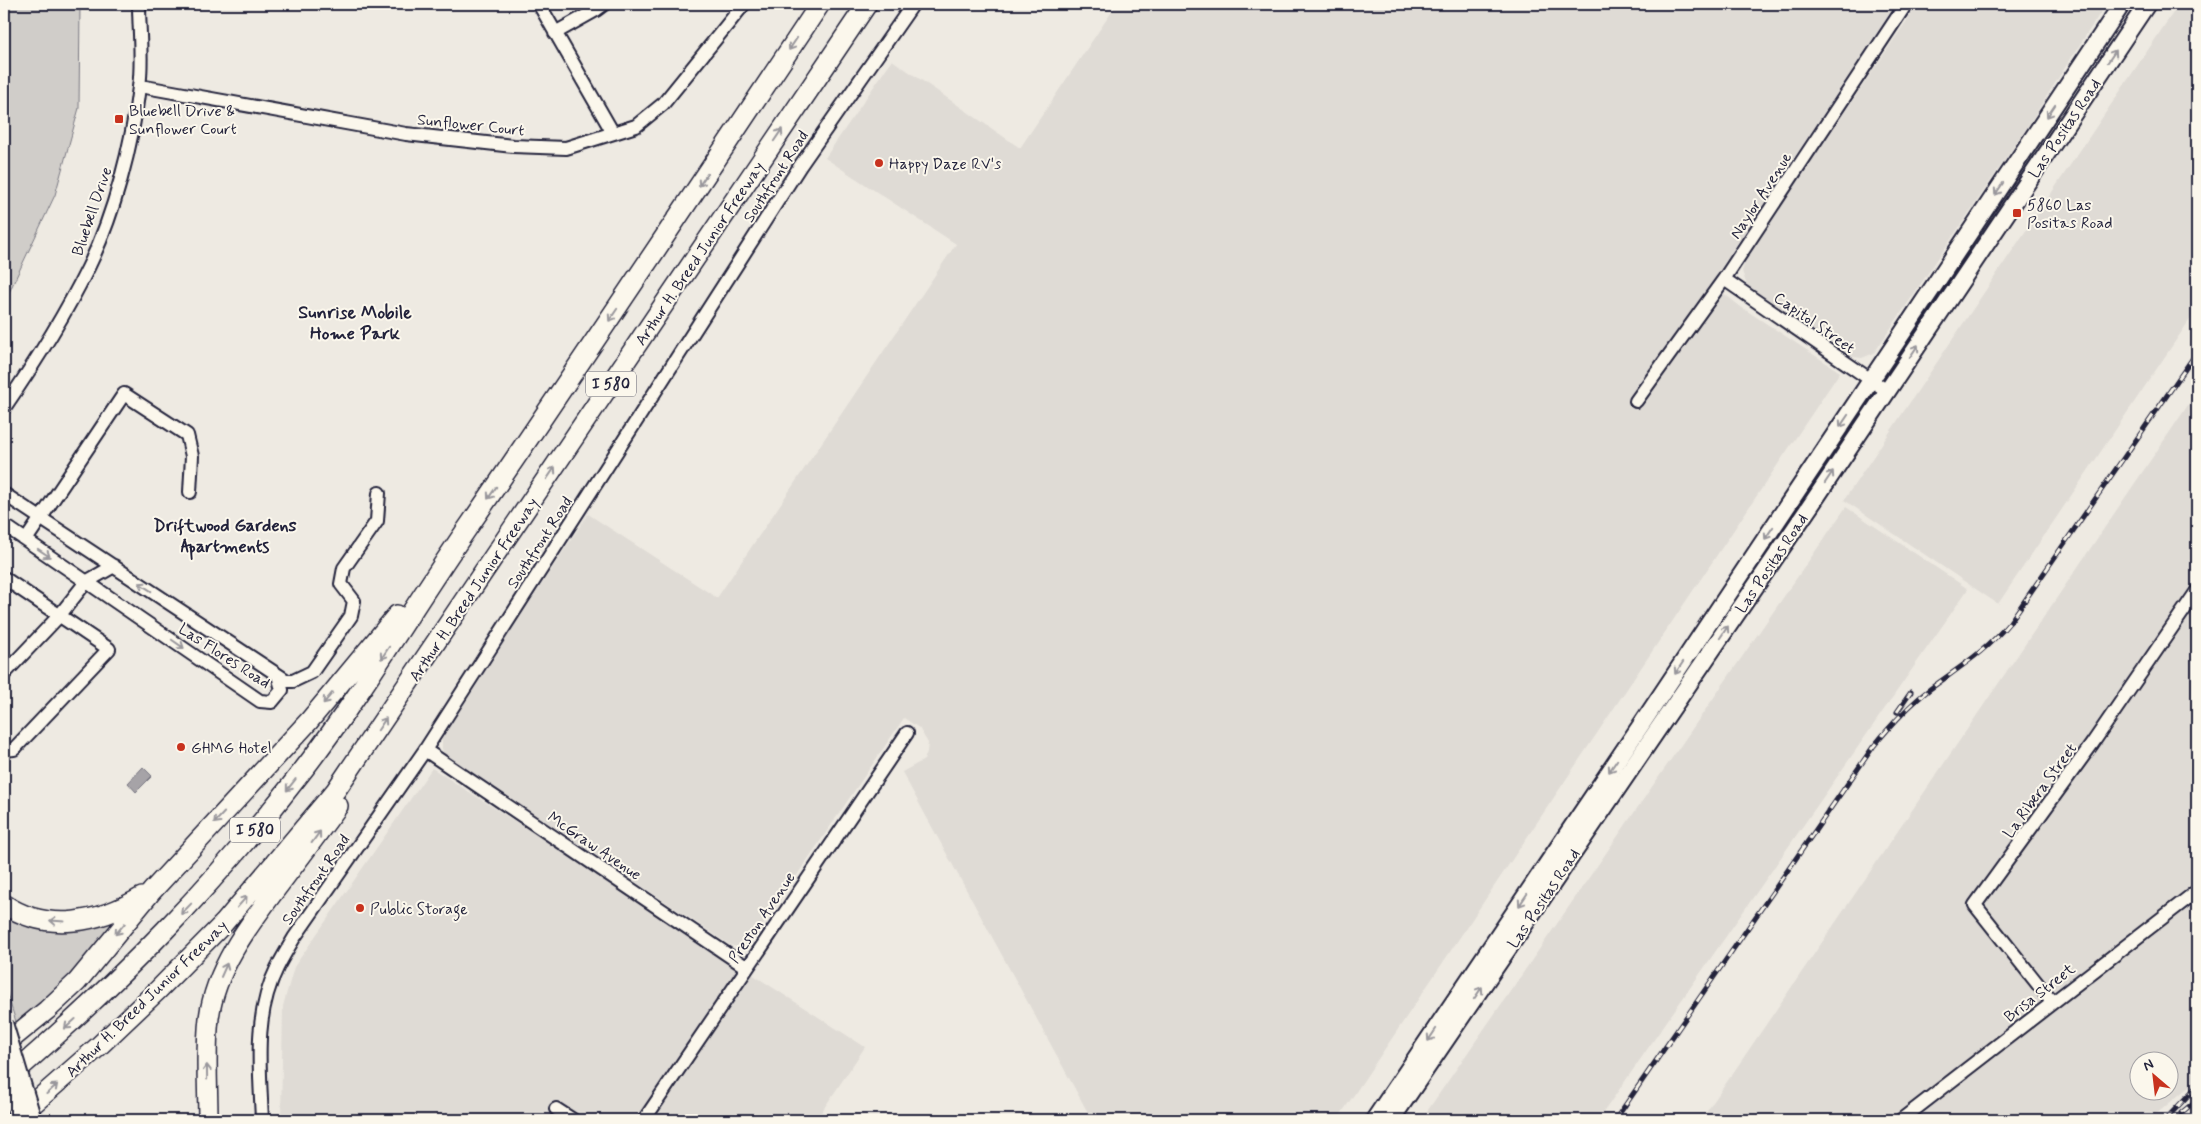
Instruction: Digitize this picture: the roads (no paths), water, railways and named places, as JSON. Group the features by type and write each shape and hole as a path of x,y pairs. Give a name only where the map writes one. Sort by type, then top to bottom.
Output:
{"highway":[{"name":"Arthur H. Breed Junior Freeway","path":"4,1082 71,1023 132,965 195,900 254,832 309,762 367,681 460,539 597,340 820,4"},
{"name":"Arthur H. Breed Junior Freeway","path":"14,1120 99,1046 224,923 281,857 355,764 867,4"},
{"path":"4,1045 47,1010 77,982 152,891 309,721 460,539"},
{"path":"208,1120 207,1049 209,1016 225,965 264,906 348,793 355,764"},
{"path":"4,904 30,916 46,920 81,922 124,908 152,891"}],"main road":[{"name":"Las Positas Road","path":"1374,1120 2122,4"},
{"name":"Las Positas Road","path":"1392,1120 1887,392 2147,4"},
{"path":"1951,296 1944,288 1969,249 1969,234"},
{"path":"4,1023 33,1120"},
{"path":"4,1072 19,1120"}],"street":[{"name":"Bluebell Drive","path":"4,408 52,335 95,252 125,162 140,86 139,4"},
{"path":"539,4 613,133"},
{"path":"555,34 604,4"},
{"name":"Sunflower Court","path":"140,86 406,134 513,146 566,148 636,126 663,104 744,4"},
{"name":"Southfront Road","path":"262,1120 259,1057 260,1024 267,993 276,969 294,938 424,750 800,166 913,4"},
{"name":"Naylor Avenue","path":"1636,401 1724,279 1906,4"},
{"name":"Capitol Street","path":"1724,279 1887,392"},
{"path":"26,540 124,394 187,435 192,456 190,492"},
{"name":"Las Flores Road","path":"4,485 20,505"},
{"path":"278,675 287,681 293,681 312,672 351,616 354,602 341,584 344,568 377,521 378,492"},
{"name":"Las Flores Road","path":"4,494 278,675 282,690 272,702 260,700 4,525"},
{"path":"4,674 59,616 86,582 114,566"},
{"path":"4,578 109,649 14,748 4,750"},
{"name":"La Ribera Street","path":"2052,1002 1975,905 2092,744 2197,591"},
{"name":"Preston Avenue","path":"644,1120 746,967 907,733"},
{"name":"McGraw Avenue","path":"424,750 746,967"},
{"name":"Brisa Street","path":"1901,1120 2197,891"},
{"path":"556,1109 573,1120"}],"railway":[{"path":"1615,1120 1873,747 1914,702 1981,651 2010,622 2197,352"},
{"path":"1897,712 1911,692"},
{"path":"2165,1120 2197,1086"},
{"path":"2181,1113 2197,1100"}],"place":[{"name":"Bluebell Drive & Sunflower Court","path":"119,119"},
{"name":"Happy Daze RV's","path":"879,163"},
{"name":"5860 Las Positas Road","path":"2017,213"},
{"name":"GHMG Hotel","path":"181,747"},
{"name":"Public Storage","path":"360,908"}],"district":[{"name":"Sunrise Mobile Home Park","path":"355,322"},
{"name":"Driftwood Gardens Apartments","path":"225,535"}]}
